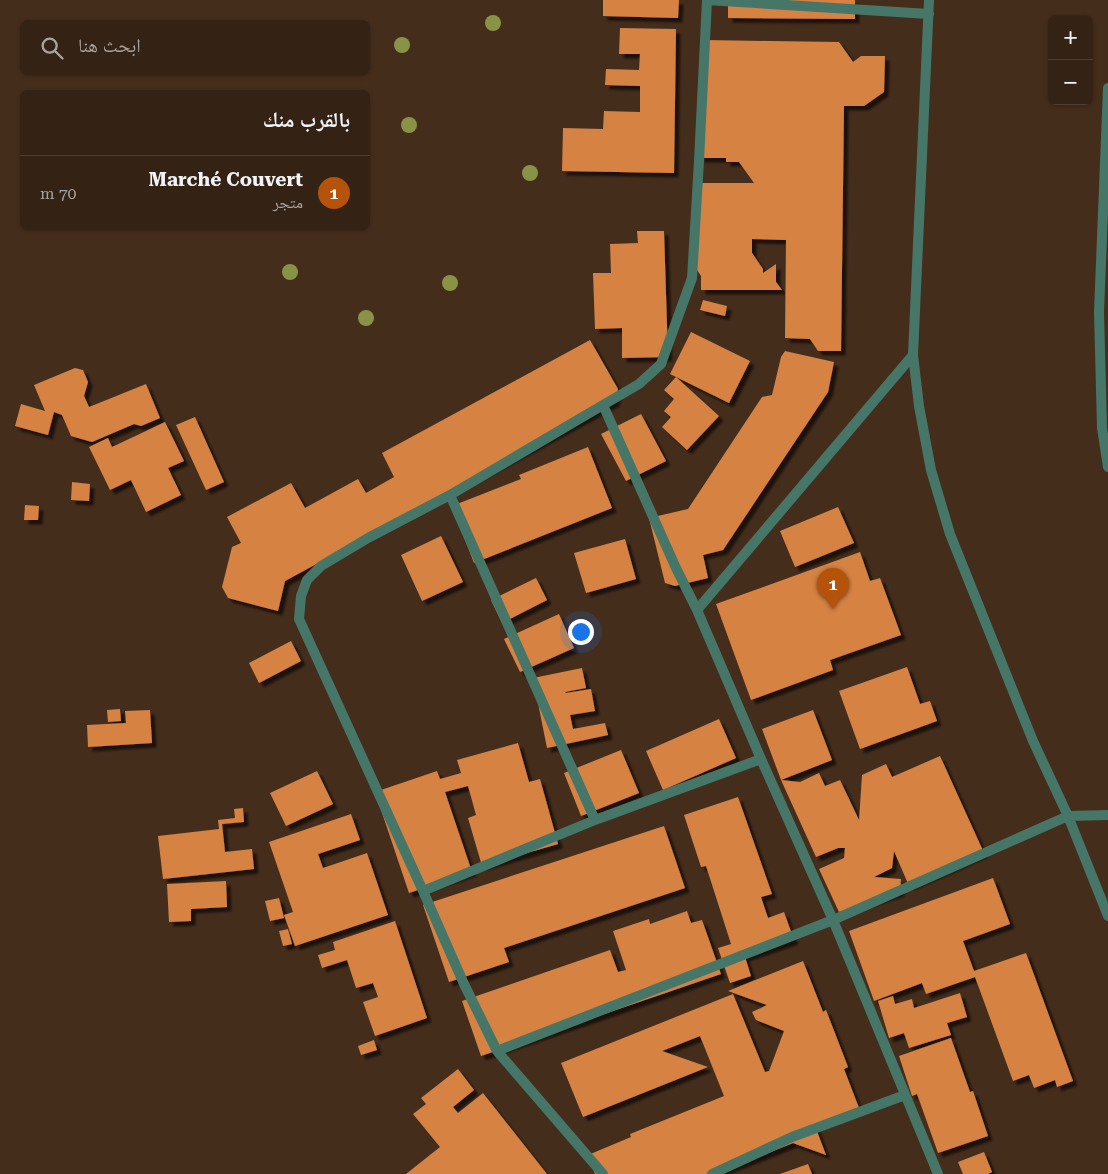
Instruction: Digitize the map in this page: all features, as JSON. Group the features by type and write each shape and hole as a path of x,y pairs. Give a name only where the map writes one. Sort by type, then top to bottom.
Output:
{"street":[{"path":"603,1174 497,1051 464,984 299,619 300,596 307,580 321,566 368,538 450,495 639,384 661,364 692,278 707,0 929,14"},
{"path":"929,0 913,355 919,406 931,470 950,534 1033,741 1068,816 1108,916"},
{"path":"1108,88 1099,312 1102,428 1108,467"},
{"path":"1099,312 1108,320"},
{"path":"697,610 913,355"},
{"path":"603,405 676,568 697,610 833,920 938,1174"},
{"path":"450,495 596,820"},
{"path":"423,891 596,820 761,759"},
{"path":"497,1051 833,920 1068,816 1108,815"},
{"path":"712,1174 792,1137 905,1095"}],"building":[{"path":"603,0 679,0 678,18 603,16"},
{"path":"728,0 855,0 855,19 728,18"},
{"path":"620,28 676,29 674,173 562,171 563,128 603,129 604,111 640,112 640,86 605,85 606,69 639,70 640,54 619,54"},
{"path":"703,40 839,42 853,62 861,56 885,56 884,92 864,106 844,106 841,351 818,351 810,339 785,338 786,240 752,239 752,253 763,269 763,273 776,264 776,282 782,290 701,290 701,276 697,270 698,183 754,183 739,162 726,162 726,158 700,158"},
{"path":"637,231 664,231 668,357 622,358 622,328 595,329 593,273 611,273 610,244 638,243"},
{"path":"703,300 727,306 725,316 700,310"},
{"path":"691,332 750,361 729,403 670,374"},
{"path":"590,340 618,389 615,402 285,581 278,611 228,598 222,587 232,547 241,543 227,517 291,483 305,508 358,479 366,493 394,477 382,453"},
{"path":"785,351 834,362 828,392 723,550 703,555 708,578 675,586 665,583 649,518 688,509 762,397 772,395 781,357"},
{"path":"75,368 83,370 88,382 84,396 89,407 146,384 160,418 141,426 134,424 92,442 71,436 62,415 54,412 48,435 15,426 21,404 45,411 34,385"},
{"path":"676,377 719,416 687,450 662,427 671,417 664,411 674,399 664,390"},
{"path":"641,414 666,461 626,481 601,434"},
{"path":"195,417 224,482 206,490 176,425"},
{"path":"165,422 184,461 168,468 181,495 146,512 131,480 110,490 89,447 108,438 112,447"},
{"path":"588,447 612,508 474,563 452,506 521,479 519,475"},
{"path":"72,482 90,484 89,501 71,500"},
{"path":"25,505 39,506 38,520 24,520"},
{"path":"838,507 854,543 795,567 780,531"},
{"path":"441,536 463,582 422,601 401,555"},
{"path":"625,539 636,579 586,593 574,553"},
{"path":"860,552 870,581 880,578 901,635 830,660 833,670 751,700 716,604"},
{"path":"536,578 547,600 502,623 491,600"},
{"path":"559,614 574,648 520,672 504,639"},
{"path":"291,641 301,661 259,683 249,663"},
{"path":"907,667 920,704 930,701 937,721 860,749 839,691"},
{"path":"582,668 586,688 565,692 591,689 595,711 570,715 573,729 605,723 608,735 547,748 533,678"},
{"path":"120,709 121,721 108,722 107,710"},
{"path":"150,710 152,743 88,747 87,725 126,723 125,711"},
{"path":"813,710 832,760 781,780 762,729"},
{"path":"719,719 736,758 663,790 646,751"},
{"path":"518,743 529,782 540,779 558,844 482,866 468,818 476,815 468,786 445,792 472,872 409,893 375,792 437,771 440,779 461,773 457,760"},
{"path":"621,750 639,793 581,816 564,773"},
{"path":"940,756 984,853 909,886 894,851 892,868 874,877 901,879 900,892 839,912 819,869 844,858 845,848 838,848 816,857 781,780 800,782 819,773 825,786 840,780 859,820 862,775 886,764 892,777"},
{"path":"317,771 333,804 286,826 270,793"},
{"path":"738,797 772,894 761,897 768,918 784,912 794,940 745,957 751,976 730,983 718,948 731,944 706,866 701,867 684,815"},
{"path":"243,808 244,822 222,824 225,852 252,849 254,869 163,879 158,836 219,829 218,820 235,818 234,809"},
{"path":"351,814 360,840 318,854 323,868 367,853 388,915 295,946 284,915 293,912 269,842"},
{"path":"664,826 685,888 504,948 509,962 449,982 423,905"},
{"path":"993,878 1010,924 963,941 974,971 1026,953 1073,1081 1057,1087 1055,1080 1034,1088 1029,1075 1013,1081 975,977 926,994 922,983 874,1001 849,931"},
{"path":"226,881 227,907 191,909 191,921 169,922 167,884"},
{"path":"279,898 284,918 270,921 265,901"},
{"path":"687,911 691,923 702,920 721,974 481,1056 462,1001 610,950 618,972 626,970 613,931 649,919 650,924"},
{"path":"395,921 427,1018 375,1036 363,1002 378,997 373,983 356,988 347,960 322,968 318,955 335,950 333,942"},
{"path":"288,929 292,944 283,946 279,931"},
{"path":"803,961 823,1012 826,1010 848,1067 844,1069 859,1108 815,1126 826,1155 793,1143 715,1174 595,1174 588,1155 631,1137 630,1134 724,1096 700,1036 662,1051 708,1067 583,1117 561,1063 733,994 765,1072 769,1071 784,1031 756,1020 752,1012 767,1005 728,991"},
{"path":"960,993 967,1017 947,1023 951,1035 909,1048 904,1033 889,1038 878,1001 893,996 895,1004 912,999 914,1008"},
{"path":"951,1038 970,1092 973,1091 988,1136 938,1153 917,1094 912,1096 899,1056"},
{"path":"374,1040 377,1050 361,1055 358,1046"},
{"path":"458,1069 474,1090 453,1107 458,1113 483,1093 547,1174 406,1174 440,1147 413,1114 426,1104 421,1098"},
{"path":"984,1152 992,1172 988,1174 963,1174 958,1162"},
{"path":"808,1164 812,1174 780,1174"}],"place":[{"name":"Marché Couvert","path":"833,609"}]}
